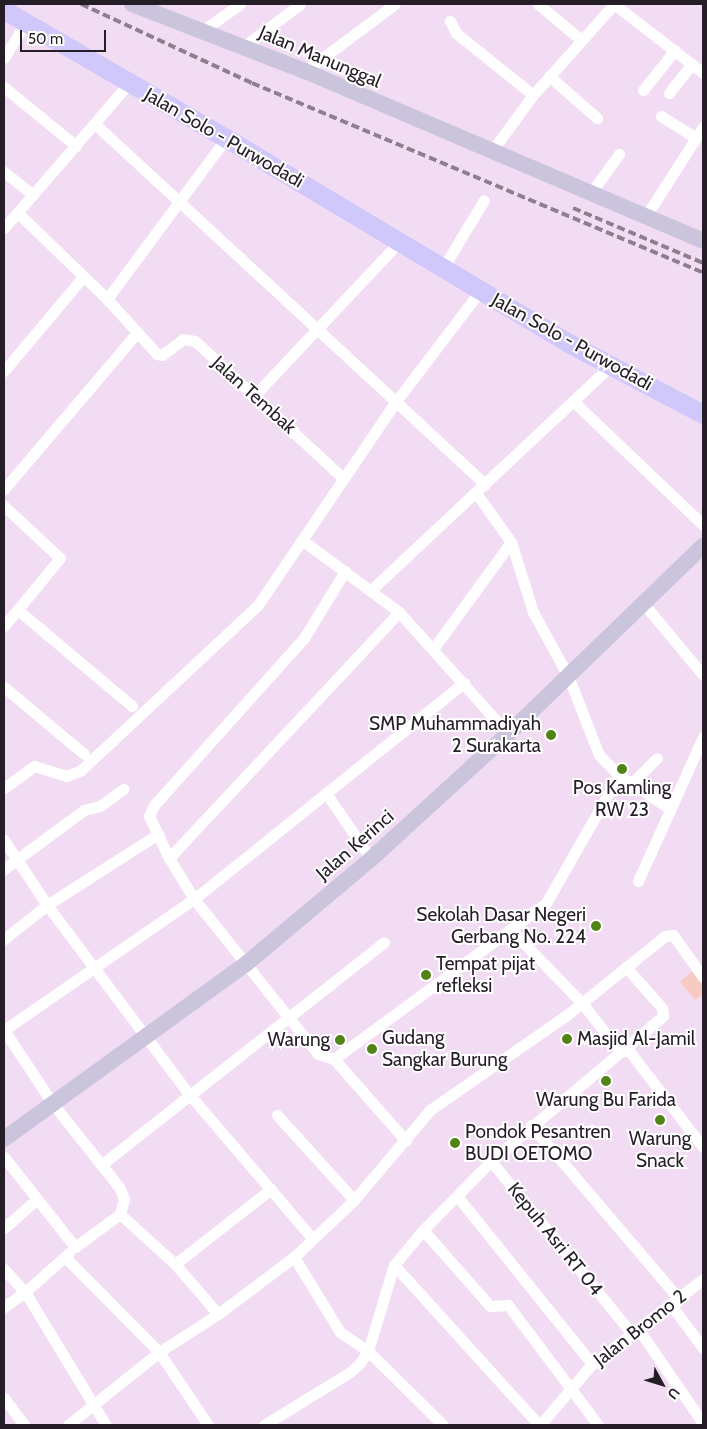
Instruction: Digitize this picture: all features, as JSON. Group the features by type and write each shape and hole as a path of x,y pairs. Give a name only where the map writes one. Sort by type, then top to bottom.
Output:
{"main road":[{"name":"Jalan Solo - Purwodadi","path":"4,10 226,138 480,291 610,366 703,414"}],"street":[{"name":"Jalan Manunggal","path":"132,4 305,71 703,241"},
{"path":"202,30 240,4"},
{"path":"244,47 300,4"},
{"path":"305,71 396,4"},
{"path":"538,4 580,39"},
{"path":"492,152 533,95 580,39 614,4 703,73"},
{"path":"450,21 456,33 533,95"},
{"path":"4,58 26,22"},
{"path":"643,90 675,50"},
{"path":"669,93 692,64"},
{"path":"549,76 597,118"},
{"path":"4,228 129,83"},
{"path":"4,87 76,146"},
{"path":"661,116 696,138"},
{"path":"95,124 397,400 485,484"},
{"path":"646,216 703,127"},
{"path":"107,299 226,138"},
{"path":"591,193 619,154"},
{"path":"4,172 33,195"},
{"path":"443,268 484,200"},
{"path":"4,489 137,333 107,299 18,213"},
{"path":"253,397 399,242"},
{"path":"4,371 83,277"},
{"path":"4,788 34,766 66,776 80,771 258,605 397,400 480,291"},
{"name":"Jalan Tembak","path":"137,333 160,356 183,339 190,339 253,397 282,419 344,478"},
{"path":"371,590 574,402 610,366"},
{"path":"574,402 703,525"},
{"path":"476,493 511,542 533,612 568,676 599,755 630,785 670,809"},
{"path":"4,506 60,558 4,626"},
{"path":"302,540 399,612 508,734"},
{"path":"433,649 511,542"},
{"name":"Jalan Kerinci","path":"4,1139 146,1034 246,964 371,859 508,734 703,546"},
{"path":"345,571 304,638 150,811 169,858 194,899 318,1054 334,1059 406,1141"},
{"path":"644,604 703,675"},
{"path":"18,610 132,706"},
{"path":"169,858 399,612"},
{"path":"4,1306 24,1292 66,1257 75,1247 120,1214 124,1199 101,1165 53,1104 4,1030 194,899 464,683"},
{"path":"4,687 84,754"},
{"path":"638,881 703,737"},
{"path":"630,785 657,758"},
{"path":"334,1059 510,928 527,919 555,892 619,774"},
{"path":"4,869 84,810 100,806 123,789"},
{"path":"326,793 371,859"},
{"path":"4,939 47,905 158,834"},
{"path":"4,840 47,905 146,1034 189,1094 312,1238"},
{"path":"510,928 582,1003 618,1049 623,1050 636,1059 703,1147"},
{"path":"68,1425 159,1352 218,1314 294,1257 354,1200 438,1104 582,1003 669,934 687,951 703,977"},
{"path":"101,1165 384,942"},
{"path":"264,1425 350,1372 368,1351 394,1265 423,1230 491,1160 623,1050 664,1012 626,967"},
{"path":"277,1115 354,1200"},
{"path":"531,1125 675,1302 703,1348"},
{"path":"4,1157 36,1200 75,1247"},
{"name":"Kepuh Asri RT 04","path":"491,1160 636,1333 703,1423"},
{"path":"175,1264 272,1189"},
{"path":"457,1196 592,1364"},
{"path":"4,1228 36,1200"},
{"path":"120,1214 175,1264 218,1314"},
{"path":"423,1230 490,1306 508,1305 573,1389 598,1425"},
{"path":"66,1257 159,1352 208,1425"},
{"path":"294,1257 340,1332 368,1351 443,1425"},
{"path":"394,1265 539,1425"},
{"path":"4,1269 24,1292 95,1404 106,1425"},
{"name":"Jalan Bromo 2","path":"539,1425 573,1389 592,1364 636,1333 703,1279"},
{"path":"4,1398 24,1425"}],"shaded area":[{"path":"696,968 703,979 703,994 695,1000 680,982"}],"railway":[{"path":"81,4 252,83 703,273"},
{"path":"573,208 703,263"}],"place":[{"name":"SMP Muhammadiyah 2 Surakarta","path":"551,735"},
{"name":"Pos Kamling RW 23","path":"622,769"},
{"name":"Sekolah Dasar Negeri Gerbang No. 224","path":"596,926"},
{"name":"Tempat pijat refleksi","path":"426,975"},
{"name":"Masjid Al-Jamil","path":"567,1039"},
{"name":"Warung","path":"340,1040"},
{"name":"Gudang Sangkar Burung","path":"372,1049"},
{"name":"Warung Bu Farida","path":"606,1081"},
{"name":"Warung Snack","path":"660,1120"},
{"name":"Pondok Pesantren BUDI OETOMO","path":"455,1143"}]}
